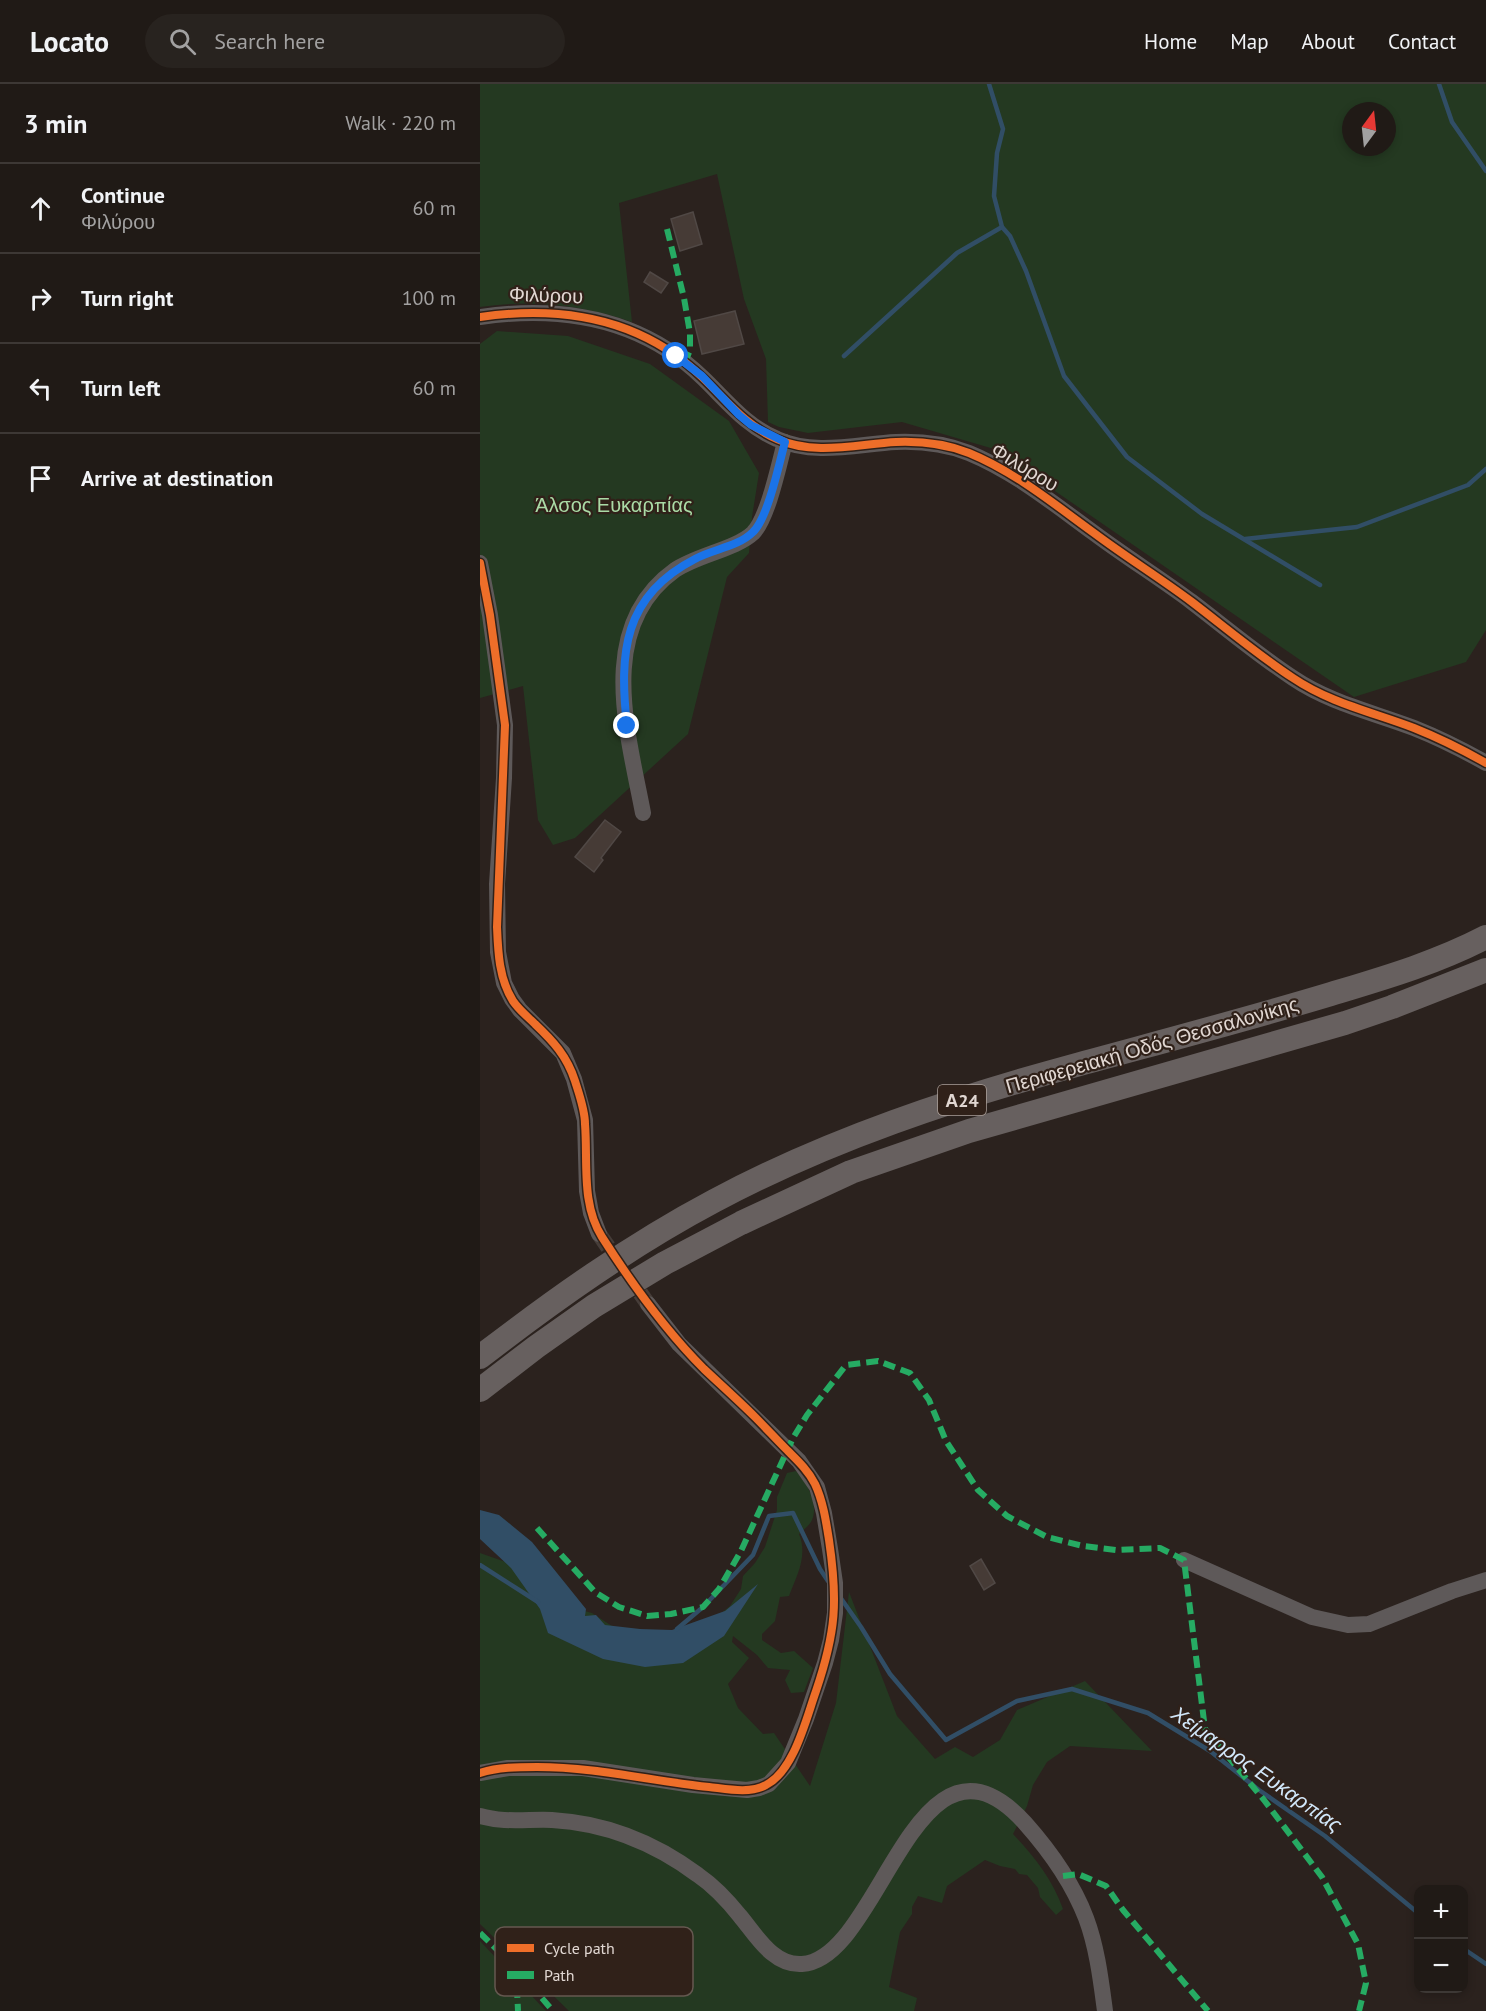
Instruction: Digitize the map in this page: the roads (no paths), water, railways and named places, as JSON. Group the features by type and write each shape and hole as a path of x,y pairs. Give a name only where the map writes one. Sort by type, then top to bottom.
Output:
{"highway":[{"name":"Περιφερειακή Οδός Θεσσαλονίκης","path":"480,1357 555,1300 662,1231 760,1177 840,1142 904,1118 1038,1076 1246,1019 1389,976 1429,963 1486,937"},
{"name":"Περιφερειακή Οδός Θεσσαλονίκης","path":"480,1390 594,1306 665,1263 741,1222 852,1172 888,1157 969,1131 1355,1020 1486,970"}],"street":[{"name":"Φιλύρου","path":"480,317 527,312 554,312 590,318 631,331 659,344 702,376 751,425 785,442 799,446 919,442 951,447 978,457 1035,489 1259,654 1313,691 1356,709 1424,732 1486,763"},
{"path":"643,813 627,726 623,679 624,662 634,623 647,596 662,580 698,557 741,541 754,532 773,488 785,442"},
{"path":"480,563 506,725 497,884 498,952 504,983 512,999 563,1053 574,1079 585,1120 587,1191 591,1213 600,1234"},
{"path":"480,1773 527,1767 583,1768 693,1785 747,1790 759,1788 769,1784 788,1763 809,1709 831,1640 835,1613 835,1583 825,1513 817,1487 799,1461 686,1350 648,1304"},
{"path":"1184,1560 1312,1617 1348,1624 1369,1624 1486,1580"},
{"path":"480,1816 498,1819 570,1821 615,1831 647,1844 701,1877 732,1907 774,1955 784,1961 802,1964 814,1962 834,1949 903,1846 932,1809 945,1799 957,1794 972,1790 983,1792 999,1800 1035,1834 1074,1894 1086,1919 1098,1965 1105,2011"}],"water":[{"path":"480,1510 499,1515 532,1542 586,1609 585,1616 596,1615 605,1625 672,1630 725,1611 758,1584 724,1636 683,1663 645,1667 603,1659 548,1633 540,1609 511,1568 480,1539"}],"waterway":[{"path":"989,84 1003,129 997,153 994,196 1002,227 1010,236 1026,271 1064,376 1127,457 1202,514 1320,585"},
{"path":"1439,84 1452,122 1486,171"},
{"path":"844,356 957,253 1002,227"},
{"path":"1245,539 1357,527 1468,485 1486,469"},
{"name":"Χείμαρρος Ευκαρπίας","path":"677,1629 703,1607 753,1555 769,1516 793,1513 828,1581"},
{"name":"Χείμαρρος Ευκαρπίας","path":"480,1565 538,1602"},
{"name":"Χείμαρρος Ευκαρπίας","path":"840,1597 890,1674 946,1740 1017,1701 1072,1689 1148,1713 1210,1751 1259,1790 1325,1836 1414,1910"},
{"name":"Χείμαρρος Ευκαρπίας","path":"1468,1952 1486,1964"}],"tunnel":[{"path":"599,1234 648,1304"}],"park label":[{"name":"Άλσος Ευκαρπίας","path":"614,505"}]}
